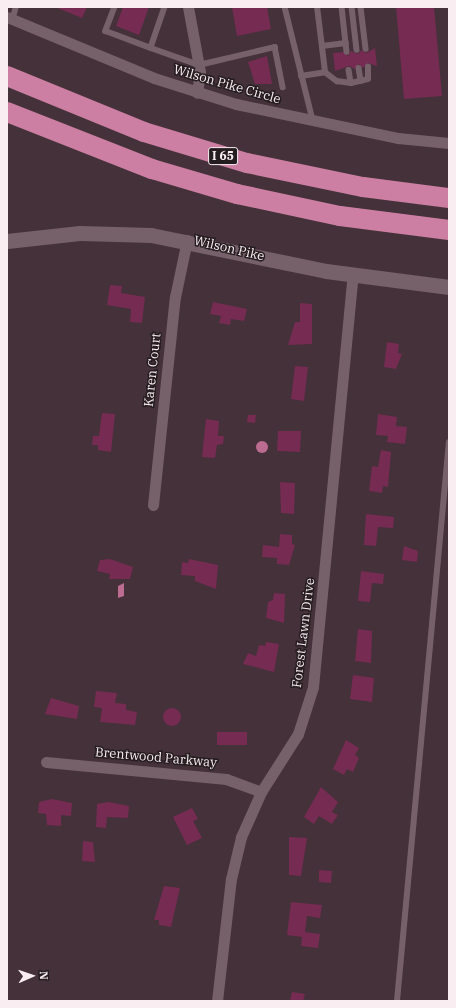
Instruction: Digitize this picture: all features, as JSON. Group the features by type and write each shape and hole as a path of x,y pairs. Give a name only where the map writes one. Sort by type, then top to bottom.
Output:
{"highway":[{"name":"I 65","path":"7,76 144,132 240,161 363,187 449,198"},
{"name":"I 65","path":"7,112 152,169 237,194 340,216 449,230"}],"main road":[{"name":"Wilson Pike","path":"7,242 96,232 187,240 353,275 449,287"}],"street":[{"path":"188,7 199,65 197,93"},
{"name":"Wilson Pike Circle","path":"9,18 197,93 314,122 449,143"},
{"name":"Karen Court","path":"153,504 175,297 187,240"},
{"name":"Forest Lawn Drive","path":"217,1001 234,863 245,824 261,792 301,726 315,672 353,275"},
{"name":"Brentwood Parkway","path":"46,762 226,778 261,792"}],"lane":[{"path":"9,18 16,7"},
{"path":"115,7 106,31 199,65 275,47 283,87"},
{"path":"151,48 165,7"},
{"path":"284,7 314,122"},
{"path":"317,7 325,72"},
{"path":"342,7 347,52"},
{"path":"352,7 357,50"},
{"path":"361,7 366,49"},
{"path":"322,46 346,43"},
{"path":"301,76 325,72 337,81 351,83 361,82 369,78 368,67"},
{"path":"359,68 361,82"},
{"path":"349,70 351,83"},
{"path":"397,1001 449,442"}],"shaded area":[{"path":"260,441 264,441 268,447 264,453 260,453 256,449 256,445"},
{"path":"124,583 124,596 118,598 118,586"}],"building":[{"path":"55,7 87,7 82,18"},
{"path":"123,7 149,7 139,35 116,26"},
{"path":"232,7 267,7 271,29 237,36"},
{"path":"396,7 434,7 442,96 404,99"},
{"path":"375,48 377,66 368,63 363,68 359,64 355,69 349,66 335,71 333,53 343,52 348,56 351,51 358,54 362,50 366,53"},
{"path":"267,56 272,84 255,84 248,62"},
{"path":"110,285 122,286 121,293 145,297 142,323 130,322 131,309 107,305"},
{"path":"213,302 247,309 244,321 231,319 230,325 219,323 221,316 210,314"},
{"path":"300,303 312,304 312,344 288,345 295,322 300,322"},
{"path":"387,342 399,344 398,353 402,354 396,369 384,367"},
{"path":"295,366 308,367 304,401 291,399"},
{"path":"102,413 115,414 111,452 98,450 98,445 92,445 93,436 99,436"},
{"path":"378,414 397,417 396,426 407,427 405,444 387,442 388,436 376,435"},
{"path":"248,415 256,415 255,423 247,422"},
{"path":"206,419 219,421 218,436 224,436 223,444 217,445 215,458 202,457"},
{"path":"278,431 301,431 300,452 277,451"},
{"path":"381,450 391,452 388,487 383,486 382,493 369,491 372,466 378,467"},
{"path":"280,482 295,483 294,514 281,513"},
{"path":"366,514 394,517 393,528 378,527 376,546 364,545"},
{"path":"280,534 292,535 292,544 295,545 289,565 277,564 277,558 262,557 263,545 279,547"},
{"path":"404,546 418,551 417,562 402,560"},
{"path":"110,559 133,567 130,579 109,579 110,574 97,571 100,560"},
{"path":"189,559 218,565 216,589 195,581 195,576 181,575 182,562 188,563"},
{"path":"361,571 384,574 383,584 372,583 370,602 358,601"},
{"path":"274,593 285,594 284,623 266,618 268,602 273,600"},
{"path":"358,629 372,631 371,663 355,661"},
{"path":"266,642 279,644 274,672 243,664 248,653 256,656 259,645 265,646"},
{"path":"353,675 374,678 372,702 350,699"},
{"path":"96,691 117,693 115,703 126,704 126,710 137,712 135,725 100,722 102,708 94,707"},
{"path":"51,698 79,706 77,719 45,714"},
{"path":"172,708 178,711 181,717 178,723 172,726 166,723 163,717 166,711"},
{"path":"217,732 247,732 247,745 217,745"},
{"path":"346,740 359,748 355,755 359,758 353,772 347,769 344,775 333,769"},
{"path":"321,787 338,802 332,812 338,815 332,824 319,816 314,824 304,817"},
{"path":"52,799 72,803 71,816 61,815 61,826 47,825 46,814 38,813 39,802"},
{"path":"109,802 129,806 128,818 107,817 106,828 96,827 97,804"},
{"path":"192,808 198,819 193,821 202,838 187,845 173,817"},
{"path":"289,837 307,838 301,876 289,875"},
{"path":"83,841 93,842 95,862 82,861"},
{"path":"319,870 332,871 331,883 319,882"},
{"path":"164,886 180,888 171,927 159,925 159,920 154,920"},
{"path":"291,902 322,905 320,918 307,916 305,932 320,934 318,948 301,946 302,937 287,935"},
{"path":"292,992 305,994 303,1001 290,1001"}]}
